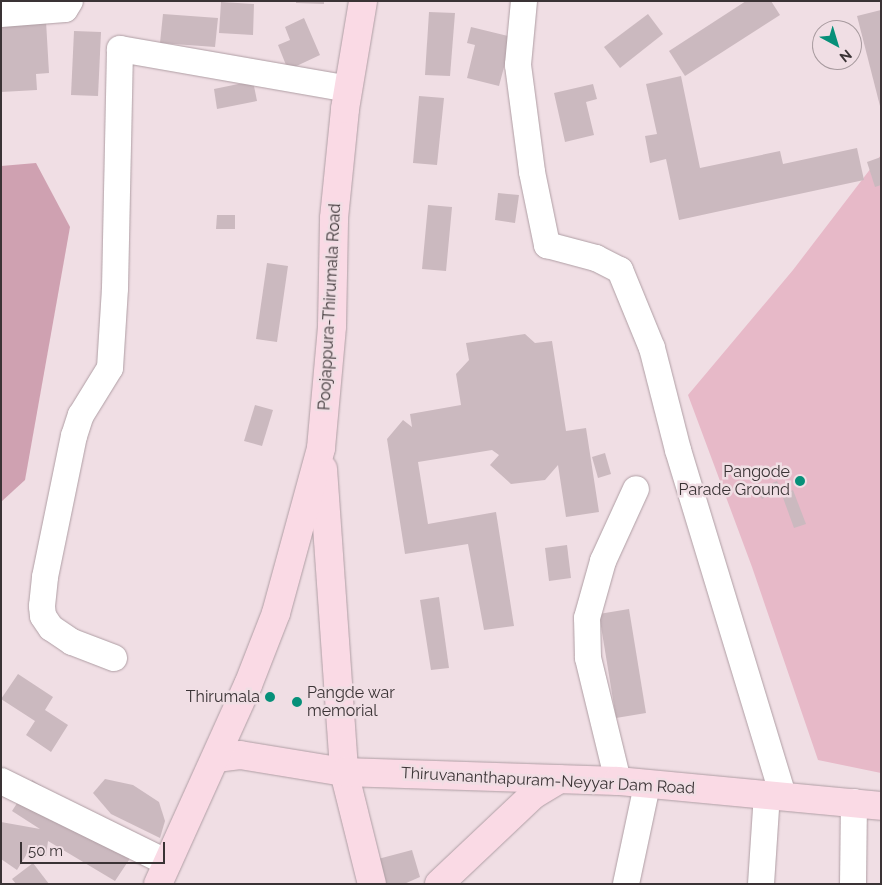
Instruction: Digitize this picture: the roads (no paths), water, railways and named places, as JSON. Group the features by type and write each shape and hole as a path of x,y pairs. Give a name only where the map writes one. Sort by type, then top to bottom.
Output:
{"main road":[{"name":"Poojappura-Thirumala Road","path":"163,873 216,758 276,613 321,448 332,326 334,218 349,89 363,1"},
{"path":"321,448 344,772 372,884"},
{"name":"Thiruvananthapuram-Neyyar Dam Road","path":"216,758 240,756 344,772 618,781 881,806"},
{"path":"439,884 533,795 560,780"}],"street":[{"path":"1,14 66,9 70,1"},
{"path":"524,1 518,65 532,172 547,245 596,258 620,270 652,348 678,450 775,795 761,884"},
{"path":"114,658 72,642 51,628 43,616 42,606 45,576 74,436 81,415 110,368 115,288 120,49 349,89"},
{"path":"618,781 588,658 587,618 603,561 636,489"},
{"path":"1,781 163,873"},
{"path":"626,884 647,785"},
{"path":"854,802 854,884"}],"place":[{"name":"Pangode Parade Ground","path":"800,481"},
{"name":"Thirumala","path":"270,697"},
{"name":"Pangde war memorial","path":"297,702"}]}
